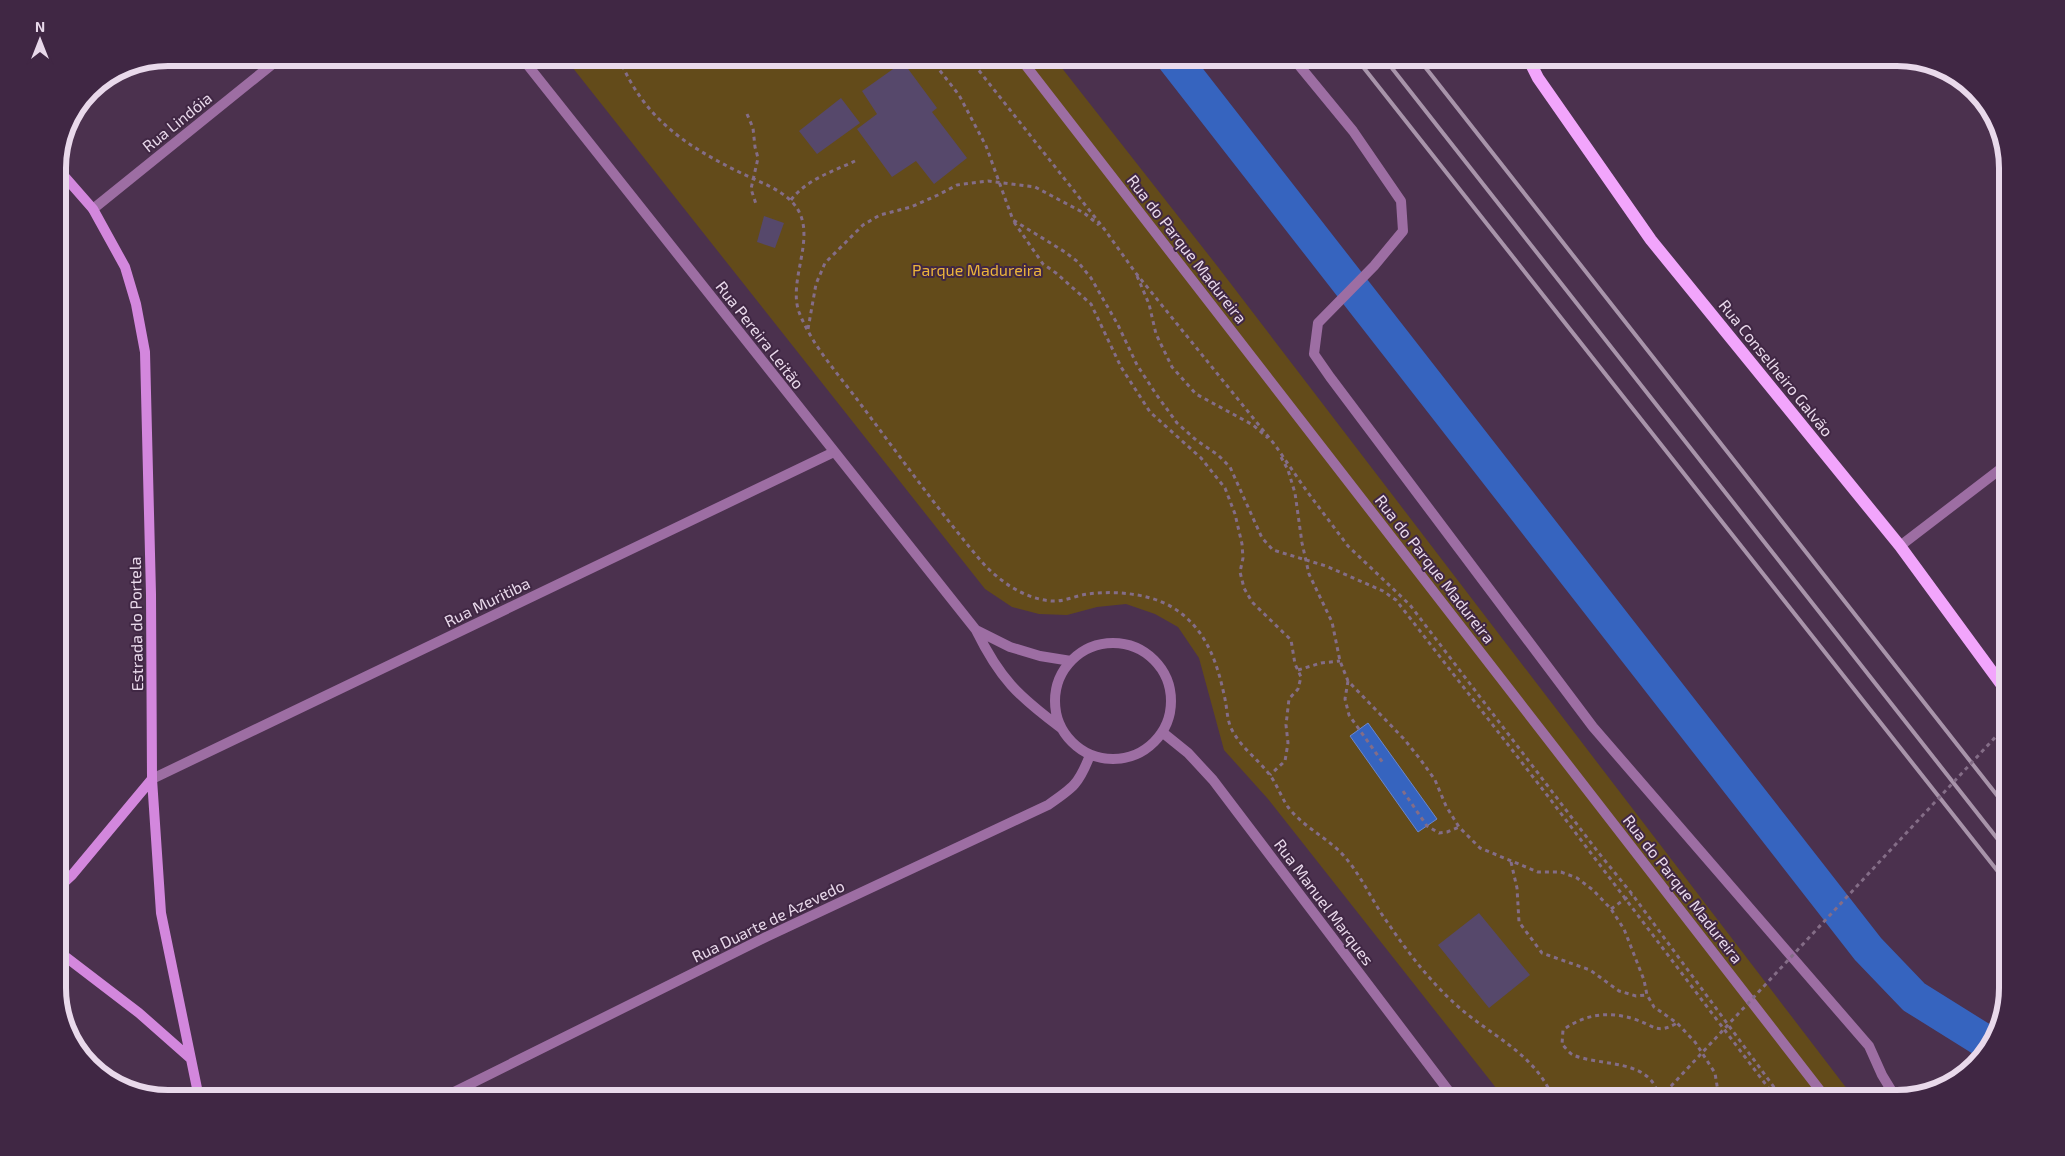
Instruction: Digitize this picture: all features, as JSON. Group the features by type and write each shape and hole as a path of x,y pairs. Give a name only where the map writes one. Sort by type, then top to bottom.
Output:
{"main road":[{"name":"Rua Conselheiro Galvão","path":"1532,66 1538,78 1651,240 1900,546 1999,681"},
{"name":"Estrada do Portela","path":"66,178 93,209 125,267 136,304 145,352 151,594 152,779 161,913 197,1090"},
{"path":"66,881 152,779"},
{"path":"66,957 139,1013 190,1058"}],"street":[{"name":"Rua Lindóia","path":"93,209 270,66"},
{"name":"Rua Pereira Leitão","path":"528,66 976,630 992,661 1014,691 1061,728"},
{"name":"Rua do Parque Madureira","path":"1026,66 1820,1090"},
{"path":"1300,66 1353,131 1401,201 1403,231 1374,266 1318,323 1314,354 1593,727 1869,1046 1891,1090"},
{"name":"Rua Muritiba","path":"152,779 834,452"},
{"path":"1900,546 1999,470"},
{"name":"Rua Pereira Leitão","path":"976,630 1010,647 1040,656 1071,661"},
{"path":"1104,644 1123,644 1141,651 1156,662 1166,677 1171,696 1169,714 1162,732 1152,744 1138,754 1122,759 1106,759 1090,755 1073,744 1061,728 1055,711 1055,693 1060,675 1071,661 1086,650 1104,644"},
{"name":"Rua Manuel Marques","path":"1162,732 1188,753 1213,780 1448,1090"},
{"name":"Rua Duarte de Azevedo","path":"458,1090 766,937 1048,805 1068,791 1081,778 1090,755"}],"path":[{"path":"622,66 651,113 689,145 774,188 791,200 801,214 804,232 796,295 798,309 808,329 829,361 960,536 986,566 1007,585 1032,597 1054,601 1086,594 1129,592 1152,599 1179,611 1201,632 1216,659 1230,727 1248,753 1270,775 1287,806 1303,824 1327,839 1346,858 1416,964 1453,1003 1515,1049 1546,1080 1550,1090"},
{"path":"936,66 959,96 986,146 1013,220 1042,264 1056,273 1091,304 1121,367 1150,412 1201,458 1225,488 1235,514 1242,544 1243,558 1240,572 1244,588 1252,602 1291,640 1301,677 1298,689 1289,699 1286,725 1288,743 1285,761 1270,775"},
{"path":"975,66 1106,230 1135,272 1276,445 1306,490 1348,546 1410,605 1632,894 1776,1090"},
{"path":"747,114 753,128 758,158 751,188 756,204"},
{"path":"791,200 799,189 855,161"},
{"path":"808,329 816,284 826,263 863,225 880,215 911,207 938,196 957,185 988,181 1035,188 1084,213 1106,230"},
{"path":"1013,220 1065,252 1078,262 1091,278 1137,365 1177,423 1196,440 1218,455 1230,467 1262,538 1272,550 1326,566 1383,591 1396,600 1535,779 1770,1090"},
{"path":"1135,272 1149,304 1156,334 1172,367 1196,394 1253,426 1276,445 1288,470 1295,493 1309,574 1332,622 1340,661 1348,681 1404,739 1420,759 1435,780 1446,806 1459,827 1480,848 1538,872 1561,872 1577,878 1593,890 1611,909 1624,929 1644,980 1647,995 1654,1007 1678,1023 1695,1042 1715,1073 1718,1090"},
{"path":"1298,670 1321,663 1340,661"},
{"path":"1348,681 1345,699 1349,715 1383,764"},
{"path":"1667,1090 1999,733"},
{"path":"1403,791 1427,826 1439,833 1448,832 1459,827"},
{"path":"1511,862 1517,888 1519,922 1542,953 1590,970 1619,991 1636,996 1647,995"},
{"path":"1611,909 1632,894"},
{"path":"1658,1090 1649,1077 1633,1069 1571,1054 1562,1044 1563,1030 1575,1021 1593,1015 1613,1014 1636,1019 1651,1027 1666,1029 1678,1023"}],"green space":[{"name":"Parque Madureira","path":"571,66 1060,66 1218,267 1848,1090 1498,1090 1268,799 1224,750 1199,658 1178,627 1155,614 1126,604 1097,607 1067,615 1039,614 1012,607 985,589"}],"water":[{"path":"1368,723 1437,819 1418,832 1350,736"}],"building":[{"path":"897,66 906,66 937,108 932,112 967,158 934,184 916,161 892,177 857,129 877,114 862,91"},
{"path":"841,98 860,123 817,154 799,131"},
{"path":"764,216 784,223 775,248 757,242"},
{"path":"1479,913 1530,975 1489,1008 1438,945"}],"waterway":[{"path":"1179,66 1868,949 1914,997 1984,1041"}],"railway":[{"path":"1362,66 1999,873"},
{"path":"1390,66 1999,841"},
{"path":"1424,66 1999,798"}]}
